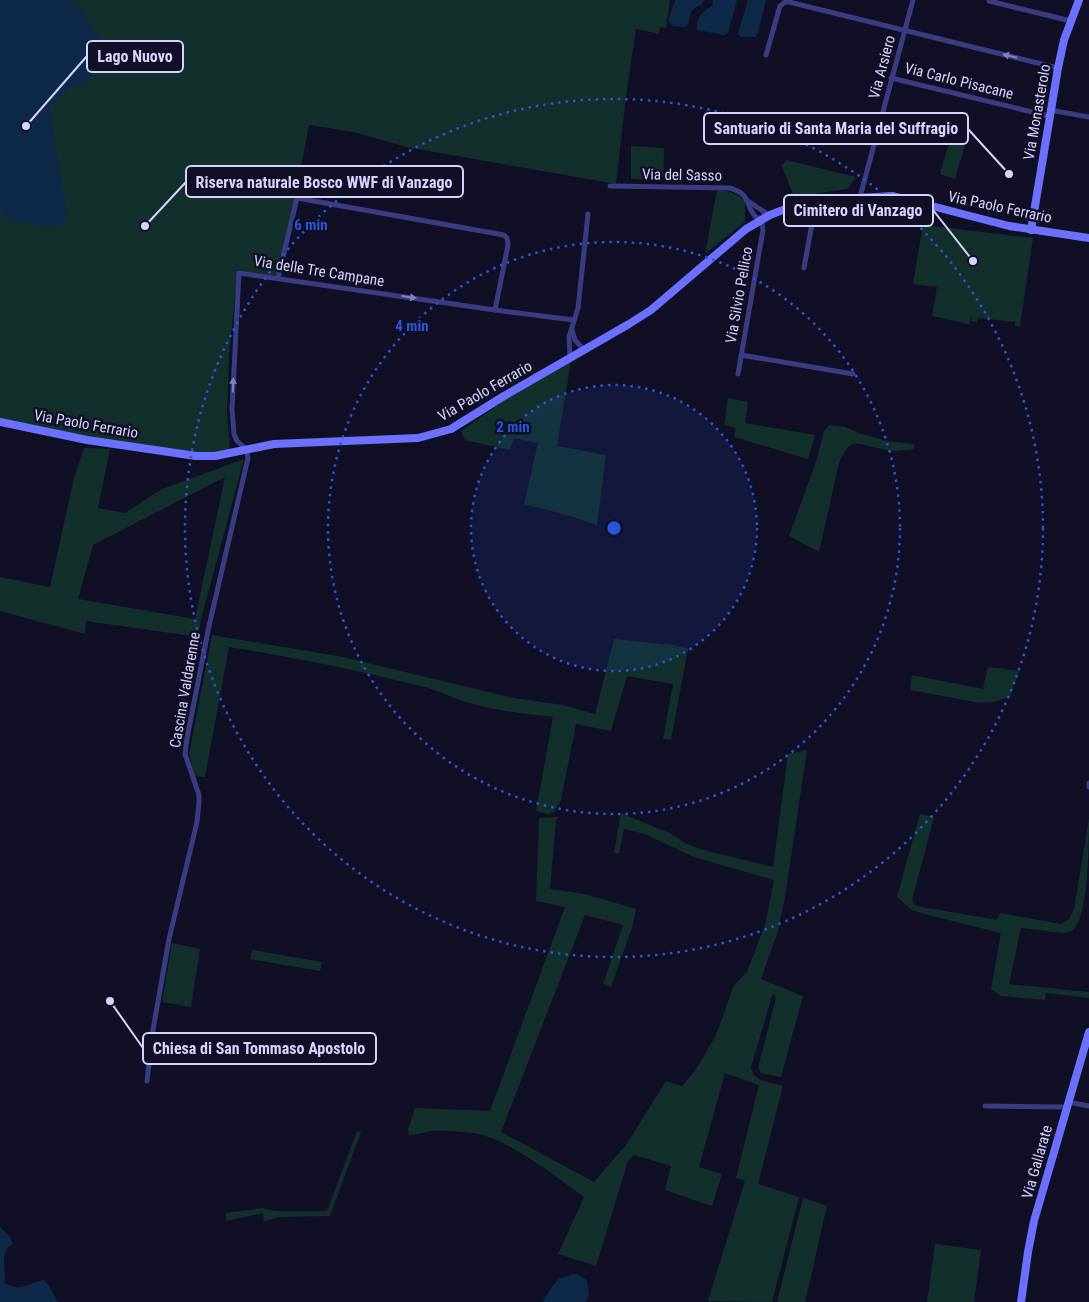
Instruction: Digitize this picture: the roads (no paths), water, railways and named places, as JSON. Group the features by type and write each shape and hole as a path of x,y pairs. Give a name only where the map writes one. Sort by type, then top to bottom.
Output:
{"street":[{"name":"Via Arsiero","path":"860,197 913,0"},
{"name":"Via Monasterolo","path":"1031,230 1058,68 1064,40 1079,0"},
{"path":"766,54 780,6 789,1 1058,68"},
{"path":"989,1 1071,21"},
{"name":"Via Carlo Pisacane","path":"891,78 1049,113 1089,117"},
{"name":"Via del Sasso","path":"610,186 724,187 739,192 764,216"},
{"name":"Via Paolo Ferrario","path":"0,422 87,440 196,456 215,456 274,444 430,436 451,428 651,310 746,229 764,216 793,206 816,201 860,197 900,197 983,220 1031,230 1089,238"},
{"path":"278,278 297,198 504,235 507,238 508,245 495,310"},
{"path":"746,229 751,221 752,214 748,201"},
{"path":"804,268 816,201"},
{"path":"570,357 569,343 578,308 588,214"},
{"path":"752,214 757,218 764,216"},
{"name":"Via Silvio Pellico","path":"738,374 764,216"},
{"name":"Via delle Tre Campane","path":"246,449 234,434 232,409 239,273 241,272 574,320"},
{"path":"572,330 575,340 583,349"},
{"path":"741,355 853,374"},
{"name":"Cascina Valdarenne","path":"146,1082 169,939 200,802 186,754 187,738 209,626 248,458 246,449"},
{"path":"1089,783 1089,788"},
{"name":"Via Gallarate","path":"1021,1302 1034,1221 1089,1032"},
{"path":"984,1106 1089,1106"}],"water":[{"path":"0,0 66,0 81,10 99,37 91,74 81,87 71,86 49,106 67,216 61,226 47,227 7,219 0,208"},
{"path":"675,0 705,0 693,10 688,25 685,27 673,26 668,21"},
{"path":"713,0 737,0 728,33 724,35 697,30 698,19 702,13 712,6"},
{"path":"748,0 766,0 755,37 740,37 738,33"},
{"path":"0,1227 9,1236 13,1244 8,1247 4,1258 5,1283 10,1286 19,1287 44,1280 58,1302 0,1302"},
{"path":"572,1274 577,1274 587,1280 589,1295 585,1302 543,1302 556,1282"}],"place":[{"name":"Lago Nuovo","path":"26,126"},
{"name":"Santuario di Santa Maria del Suffragio","path":"1009,174"},
{"name":"Riserva naturale Bosco WWF di Vanzago","path":"145,226"},
{"name":"Cimitero di Vanzago","path":"973,261"},
{"name":"Chiesa di San Tommaso Apostolo","path":"110,1001"}]}
